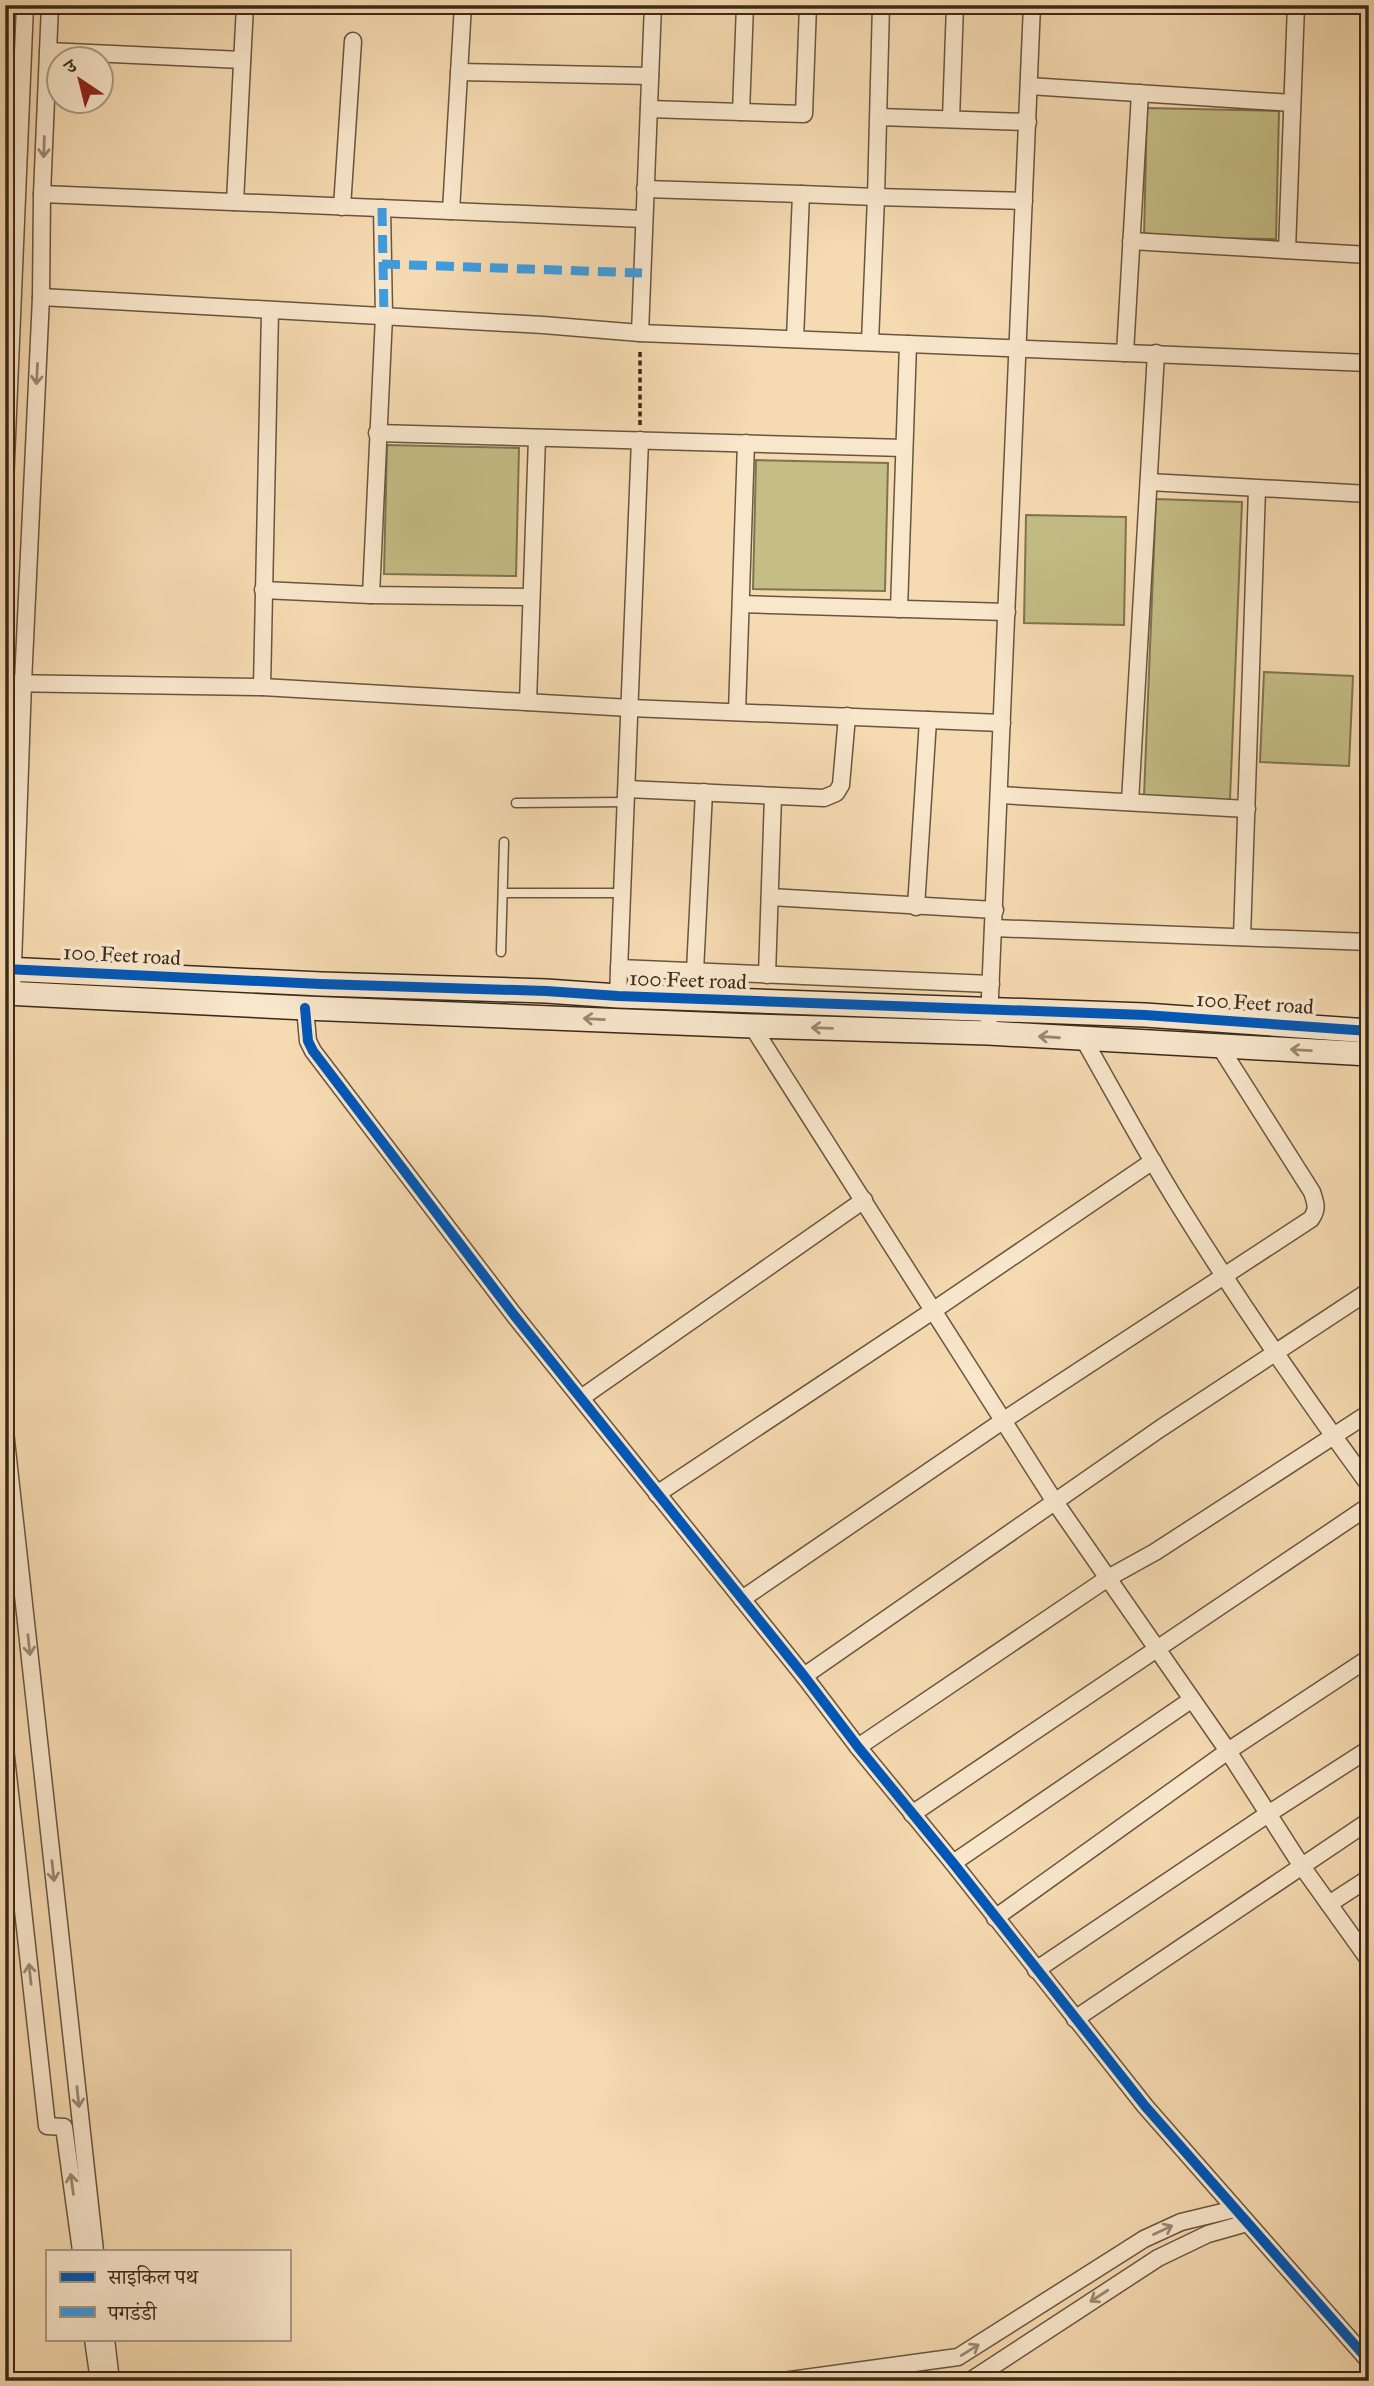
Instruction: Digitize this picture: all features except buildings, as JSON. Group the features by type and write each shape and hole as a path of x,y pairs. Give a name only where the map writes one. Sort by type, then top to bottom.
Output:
{"street":[{"path":"5,484 15,250 13,126 25,5"},
{"path":"48,46 50,5"},
{"path":"235,202 245,5"},
{"path":"451,211 463,5"},
{"path":"640,333 653,5"},
{"path":"741,112 745,5"},
{"path":"649,109 804,114 808,5"},
{"path":"870,342 881,5"},
{"path":"951,119 956,5"},
{"path":"989,1022 1032,5"},
{"path":"1287,250 1296,5"},
{"path":"342,207 353,41"},
{"path":"116,54 242,60"},
{"path":"459,72 650,76"},
{"path":"1029,86 1292,103"},
{"path":"1125,353 1140,93"},
{"path":"8,993 41,297 46,108"},
{"path":"878,117 1028,122"},
{"path":"645,188 1024,201"},
{"path":"43,194 644,219"},
{"path":"795,339 801,194"},
{"path":"371,595 384,316 382,208"},
{"path":"1131,241 1369,255"},
{"path":"15,250 41,252"},
{"path":"41,297 640,333 1369,363"},
{"path":"262,687 271,311"},
{"path":"899,608 908,344"},
{"path":"1130,802 1156,353"},
{"path":"377,433 904,448"},
{"path":"528,702 537,438"},
{"path":"618,996 640,440"},
{"path":"737,712 746,443"},
{"path":"1149,482 1369,495"},
{"path":"1242,937 1257,489"},
{"path":"263,590 371,595 530,597"},
{"path":"741,604 1007,612"},
{"path":"5,683 262,687 630,708 1002,723"},
{"path":"626,795 704,792 824,798 836,793 841,785 847,716"},
{"path":"916,906 928,720"},
{"path":"695,971 704,792"},
{"path":"999,795 1247,809"},
{"path":"767,975 773,796"},
{"path":"770,897 995,910"},
{"path":"993,928 1369,942"},
{"path":"619,968 991,984"},
{"name":"100 Feet road","path":"8,969 546,991 989,1022 1084,1040 1220,1047 1368,1039"},
{"name":"100 Feet road","path":"8,993 752,1026 989,1022 1145,1015 1368,1039"},
{"path":"305,1008 309,1041 313,1051 581,1398 1144,2106 1369,2361"},
{"path":"752,1026 1055,1502 1228,1751 1301,1865 1368,1956"},
{"path":"1084,1040 1153,1161 1225,1277 1369,1485"},
{"path":"742,1599 1004,1420 1311,1219 1317,1205 1312,1192 1220,1047"},
{"path":"657,1494 1153,1161"},
{"path":"581,1398 864,1200"},
{"path":"804,1676 1161,1428 1369,1292"},
{"path":"858,1747 1108,1578 1155,1552 1369,1413"},
{"path":"5,1431 95,2250"},
{"path":"912,1814 1369,1506"},
{"path":"995,1918 1228,1751 1369,1658"},
{"path":"953,1863 1191,1700"},
{"path":"5,1748 47,2126 64,2127 81,2250"},
{"path":"1036,1970 1369,1749"},
{"path":"1075,2018 1369,1821"},
{"path":"1329,1904 1369,1878"},
{"path":"783,2381 958,2357 1144,2239 1181,2222 1235,2209"},
{"path":"970,2381 1158,2258 1208,2234 1247,2223"},
{"path":"93,2340 99,2381"},
{"path":"106,2340 111,2381"}],"lane":[{"path":"516,803 626,795"},
{"path":"501,952 504,842"},
{"path":"503,892 622,893"}],"path":[{"path":"640,333 640,440"}],"shaded area":[{"path":"1147,108 1279,111 1276,239 1144,237"},
{"path":"387,445 519,448 516,576 384,574"},
{"path":"756,460 888,463 885,591 753,589"},
{"path":"1156,499 1242,502 1230,800 1144,796"},
{"path":"1026,515 1126,517 1124,625 1024,623"},
{"path":"1264,672 1353,676 1349,766 1260,762"}],"marked path":[{"path":"382,208 384,316"},
{"path":"382,264 642,273"}],"cycle path":[{"path":"5,969 618,996 1145,1015 1369,1031"},
{"path":"305,1008 308,1041 313,1051 514,1315 1145,2106 1369,2361"}]}
